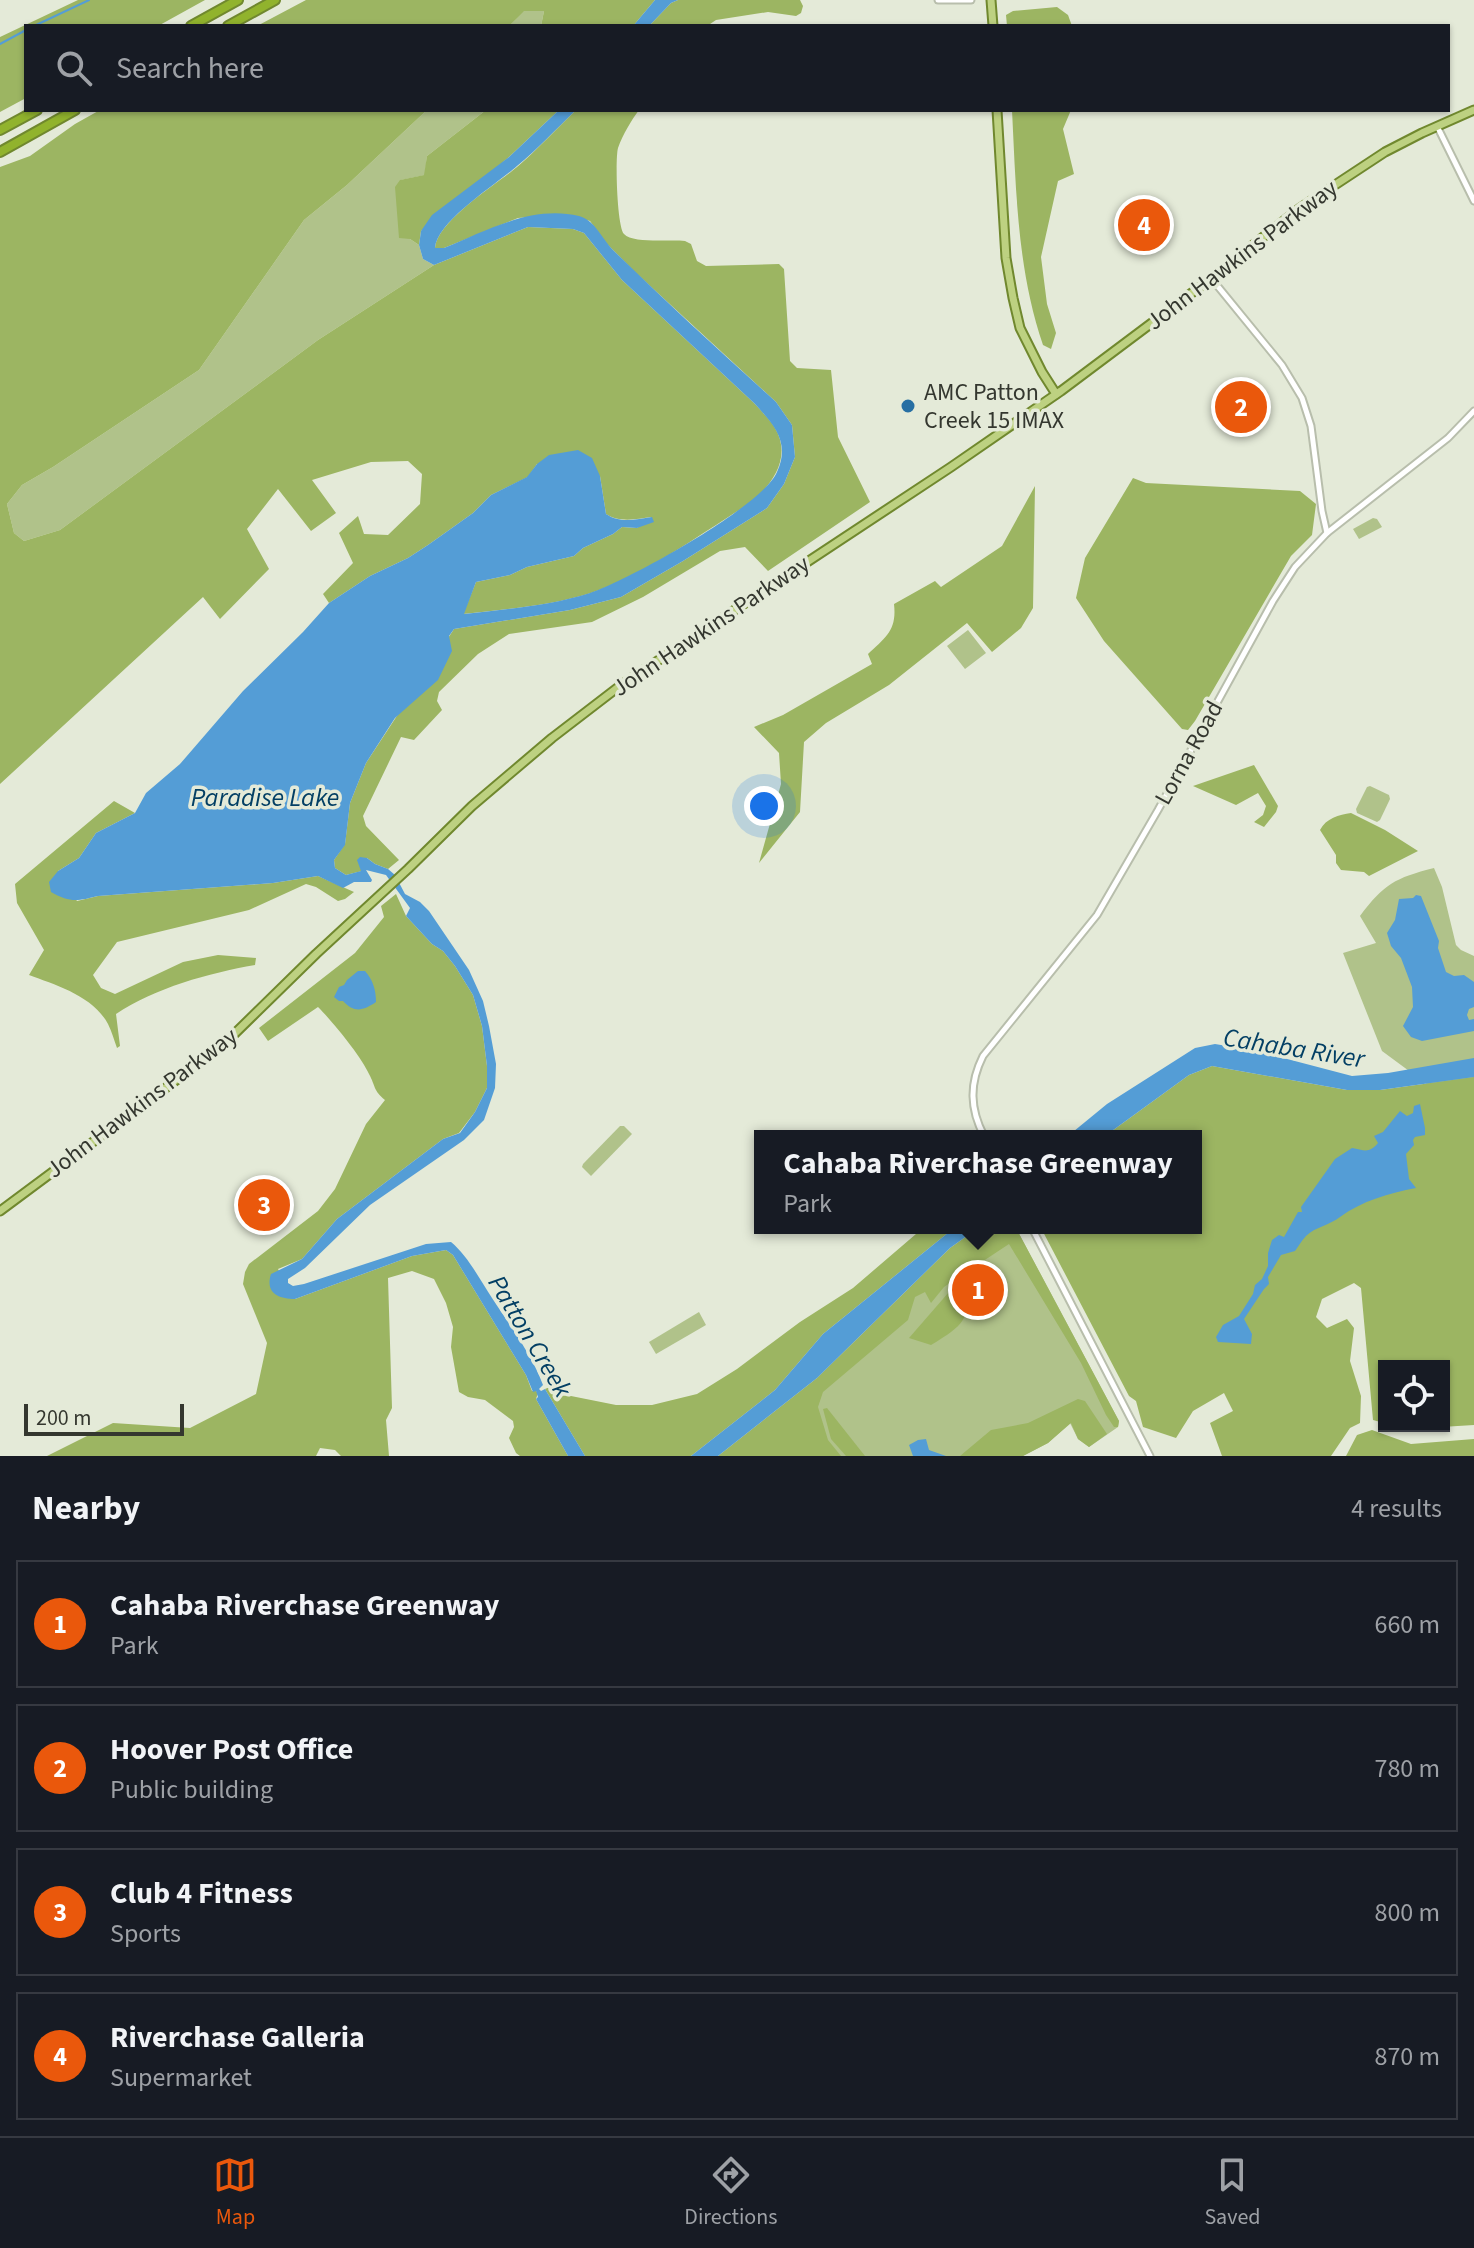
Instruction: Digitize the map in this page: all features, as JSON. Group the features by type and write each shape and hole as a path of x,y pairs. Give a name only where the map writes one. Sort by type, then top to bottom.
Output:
{"highway":[{"path":"195,24 238,0"},
{"path":"232,24 274,1"},
{"path":"0,130 33,112"},
{"path":"0,152 71,112"}],"main road":[{"path":"991,0 993,24"},
{"name":"John Hawkins Parkway","path":"0,1211 222,1046 472,806 621,685 1056,394 1300,208 1385,152 1474,110"},
{"path":"997,112 1006,258 1013,298 1020,328 1056,394"}],"street":[{"path":"938,0 971,0"},
{"path":"1437,126 1474,201"},
{"path":"1211,278 1282,365 1302,396 1311,426 1327,533"},
{"name":"Lorna Road","path":"982,1130 973,1108 972,1089 983,1056 1097,915 1295,567 1327,533 1448,438 1474,411"},
{"path":"1035,1234 1150,1456"}],"green space":[{"path":"78,0 205,0 162,24 27,24"},
{"path":"306,0 655,0 635,24 541,24 544,11 524,11 511,24 261,24"},
{"path":"678,0 800,0 803,6 796,16 768,12 716,20 710,24 651,24"},
{"path":"1057,7 1068,15 1071,24 1007,24 1006,15 1013,11"},
{"path":"523,11 544,11 541,24 511,24"},
{"path":"24,26 24,99 0,112 0,37"},
{"path":"96,112 425,112 347,185 304,220 199,370 22,485 7,504 14,533 24,541 60,530 318,340 434,265 528,227 573,229 584,233 622,280 754,403 773,425 782,449 778,469 752,502 674,552 612,585 560,601 463,614 476,582 574,556 622,527 637,528 652,517 628,520 611,517 606,514 600,476 537,464 528,477 491,495 473,513 428,545 370,576 329,603 323,594 353,563 339,533 358,516 364,534 388,535 420,504 422,474 408,461 371,462 312,480 336,513 311,531 278,489 247,529 269,569 220,619 203,597 0,784 0,167 30,156"},
{"path":"425,112 483,112 427,156 425,175 401,180 410,239 419,245 423,259 434,265 318,340 60,530 24,541 14,533 7,504 22,485 199,370 304,220 347,185"},
{"path":"483,112 557,112 421,231 419,245 410,239 399,238 395,187 400,180 424,175 427,156"},
{"path":"574,112 638,112 622,138 617,155 618,206 624,234 643,240 685,241 691,244 697,261 706,266 779,264 784,269 790,361 797,368 831,370 838,437 870,502 768,571 745,547 720,551 643,597 592,622 509,634 478,654 439,692 437,701 442,710 414,740 401,737 363,816 366,826 399,860 388,869 367,858 360,867 362,871 346,875 335,868 334,860 345,844 350,803 366,763 454,629 570,610 621,597 767,508 784,484 795,457 792,425 776,402 635,272 607,244 590,221 565,214 518,218 444,248 435,248 438,237 457,215 540,146"},
{"path":"1012,112 1070,112 1063,129 1074,174 1058,181 1041,257 1047,304 1056,333 1051,349 1043,345 1034,316 1023,258"},
{"path":"1133,478 1146,483 1300,491 1316,504 1312,535 1291,556 1188,730 1182,729 1104,641 1076,598 1085,558"},
{"path":"1035,486 1033,608 1021,628 992,652 967,623 889,685 826,723 804,742 800,812 759,863 781,784 779,753 754,727 783,715 872,664 868,654 892,627 894,604 935,581 941,587 1002,546"},
{"path":"1373,518 1382,527 1359,539 1353,529"},
{"path":"968,630 986,653 965,669 947,646"},
{"path":"1254,765 1278,806 1264,827 1254,822 1263,815 1266,806 1258,793 1236,805 1193,786"},
{"path":"1370,786 1389,795 1390,799 1377,822 1357,813 1356,809"},
{"path":"114,801 135,813 96,833 79,858 58,871 77,901 98,896 273,883 318,876 354,892 338,901 306,884 249,910 117,942 93,975 101,988 115,994 183,962 218,955 256,958 255,965 183,983 148,996 116,1014 120,1046 117,1048 108,1024 93,1006 73,993 29,975 44,950 17,903 15,884"},
{"path":"1351,813 1418,851 1369,876 1364,872 1341,870 1336,863 1336,855 1320,830 1329,820"},
{"path":"1434,868 1442,887 1456,945 1474,956 1474,1089 1443,1096 1382,1051 1343,953 1376,943 1360,916 1376,896 1400,879"},
{"path":"396,894 406,916 432,944 443,951 473,995 482,1026 487,1088 475,1112 459,1133 443,1139 337,1219 302,1259 278,1269 295,1299 412,1256 446,1250 453,1255 526,1375 532,1391 538,1393 536,1399 568,1456 520,1456 509,1438 513,1421 485,1400 459,1392 451,1347 453,1327 446,1303 434,1279 412,1271 388,1278 392,1408 386,1420 389,1456 341,1456 335,1450 320,1448 316,1456 47,1456 113,1423 190,1428 256,1394 267,1343 243,1284 245,1272 249,1264 318,1211 335,1189 366,1124 385,1100 353,1049 318,1007 268,1041 259,1028 355,953 384,917 381,906"},
{"path":"1212,1066 1347,1090 1380,1090 1474,1077 1474,1425 1450,1426 1450,1360 1378,1360 1378,1421 1373,1420 1361,1288 1354,1283 1322,1299 1316,1317 1327,1328 1347,1319 1354,1328 1350,1361 1361,1396 1360,1423 1350,1428 1331,1456 1222,1456 1210,1423 1233,1411 1224,1393 1193,1411 1176,1438 1143,1427 1136,1401 1129,1396 1044,1234 1202,1234 1202,1130 1113,1130 1189,1075"},
{"path":"620,1126 632,1134 591,1176 582,1167 583,1164"},
{"path":"916,1234 947,1234 823,1334 775,1390 691,1456 585,1456 545,1389 557,1384 566,1395 616,1405 652,1405 697,1394 853,1288"},
{"path":"970,1234 1019,1234 1119,1421 1118,1427 1114,1427 1106,1415 1081,1363 1009,1244 944,1287 931,1303 925,1292 915,1297 908,1320 823,1392 818,1407 828,1440 841,1456 718,1456 817,1378 950,1248"},
{"path":"972,1234 1019,1234 1119,1421 1118,1427 1089,1447 1078,1439 1070,1423 1048,1443 1023,1456 818,1456 817,1378"},
{"path":"969,1280 966,1313 958,1326 931,1345 909,1338 949,1292"},
{"path":"699,1312 706,1325 656,1354 649,1342"},
{"path":"1078,1399 1085,1401 1107,1434 1089,1447 1078,1439 1071,1423 1048,1443 1023,1456 960,1456 991,1430 1028,1423"},
{"path":"827,1408 865,1456 846,1456 831,1439 823,1409"},
{"path":"1372,1430 1411,1444 1474,1439 1474,1456 1346,1456 1357,1435"}],"water":[{"path":"655,0 678,0 651,24 635,24"},
{"name":"Paradise Lake","path":"557,112 574,112 525,159 457,215 438,237 435,248 444,248 526,217 561,214 585,218 613,250 776,402 792,425 795,457 784,484 767,508 621,597 570,610 454,629 449,636 452,651 438,680 395,718 366,763 350,803 345,845 334,860 335,868 346,875 361,871 357,860 367,858 388,869 395,875 405,894 429,911 469,970 483,1001 496,1064 495,1088 484,1120 464,1140 370,1205 305,1268 288,1279 288,1283 293,1286 304,1284 426,1244 451,1242 468,1261 520,1340 543,1385 539,1389 545,1389 585,1456 568,1456 536,1399 536,1391 533,1392 526,1375 453,1255 446,1250 412,1256 295,1299 283,1298 271,1290 271,1274 302,1259 337,1219 443,1139 460,1133 487,1088 482,1026 473,995 443,951 432,944 406,916 410,908 386,875 366,870 371,882 354,882 343,888 318,876 273,883 74,900 51,892 49,882 58,871 79,858 96,833 135,813 146,793 180,764 243,691 329,603 370,576 428,545 473,513 491,495 527,477 549,455 578,450 592,458 600,476 606,514 623,520 652,517 654,522 637,528 622,527 574,556 476,582 464,614 559,601 608,586 721,522 747,504 777,472 781,461 781,443 768,418 622,280 584,233 573,229 528,227 434,265 423,259 419,245 421,231 432,215 509,157"},
{"path":"1421,896 1439,941 1438,948 1446,972 1454,976 1464,975 1474,982 1474,1007 1469,1009 1467,1015 1469,1020 1474,1019 1474,1031 1422,1041 1411,1037 1403,1026 1413,1007 1412,987 1387,933 1395,920 1399,899"},
{"path":"358,971 365,971 370,978 376,1002 359,1009 334,997 339,987"},
{"path":"1215,1044 1257,1051 1352,1076 1474,1058 1474,1077 1380,1090 1347,1090 1212,1066 1189,1075 1113,1130 1075,1130 1107,1104 1195,1048"},
{"path":"1420,1104 1425,1135 1415,1137 1414,1145 1406,1154 1409,1179 1416,1188 1357,1206 1310,1233 1295,1251 1281,1255 1268,1277 1269,1284 1244,1319 1252,1334 1251,1344 1218,1342 1216,1337 1223,1325 1239,1316 1255,1285 1262,1279 1268,1266 1272,1240 1279,1235 1284,1237 1335,1159 1352,1148 1372,1149 1378,1143 1374,1136 1383,1132 1400,1111 1407,1116 1413,1113 1414,1106"},
{"path":"947,1234 970,1234 950,1248 817,1378 718,1456 691,1456 775,1390 823,1334"},
{"path":"926,1439 929,1450 946,1456 913,1456 909,1445"}],"waterway":[{"path":"38,24 89,0"},
{"path":"0,44 24,31"}],"place":[{"name":"Riverchase Galleria","path":"1144,225"},
{"name":"AMC Patton Creek 15 IMAX","path":"908,406"},
{"name":"Hoover Post Office","path":"1241,407"},
{"name":"Club 4 Fitness","path":"264,1205"},
{"name":"Cahaba Riverchase Greenway","path":"978,1290"}],"water label":[{"name":"Cahaba River","path":"1294,1048"},
{"name":"Patton Creek","path":"530,1336"}]}
